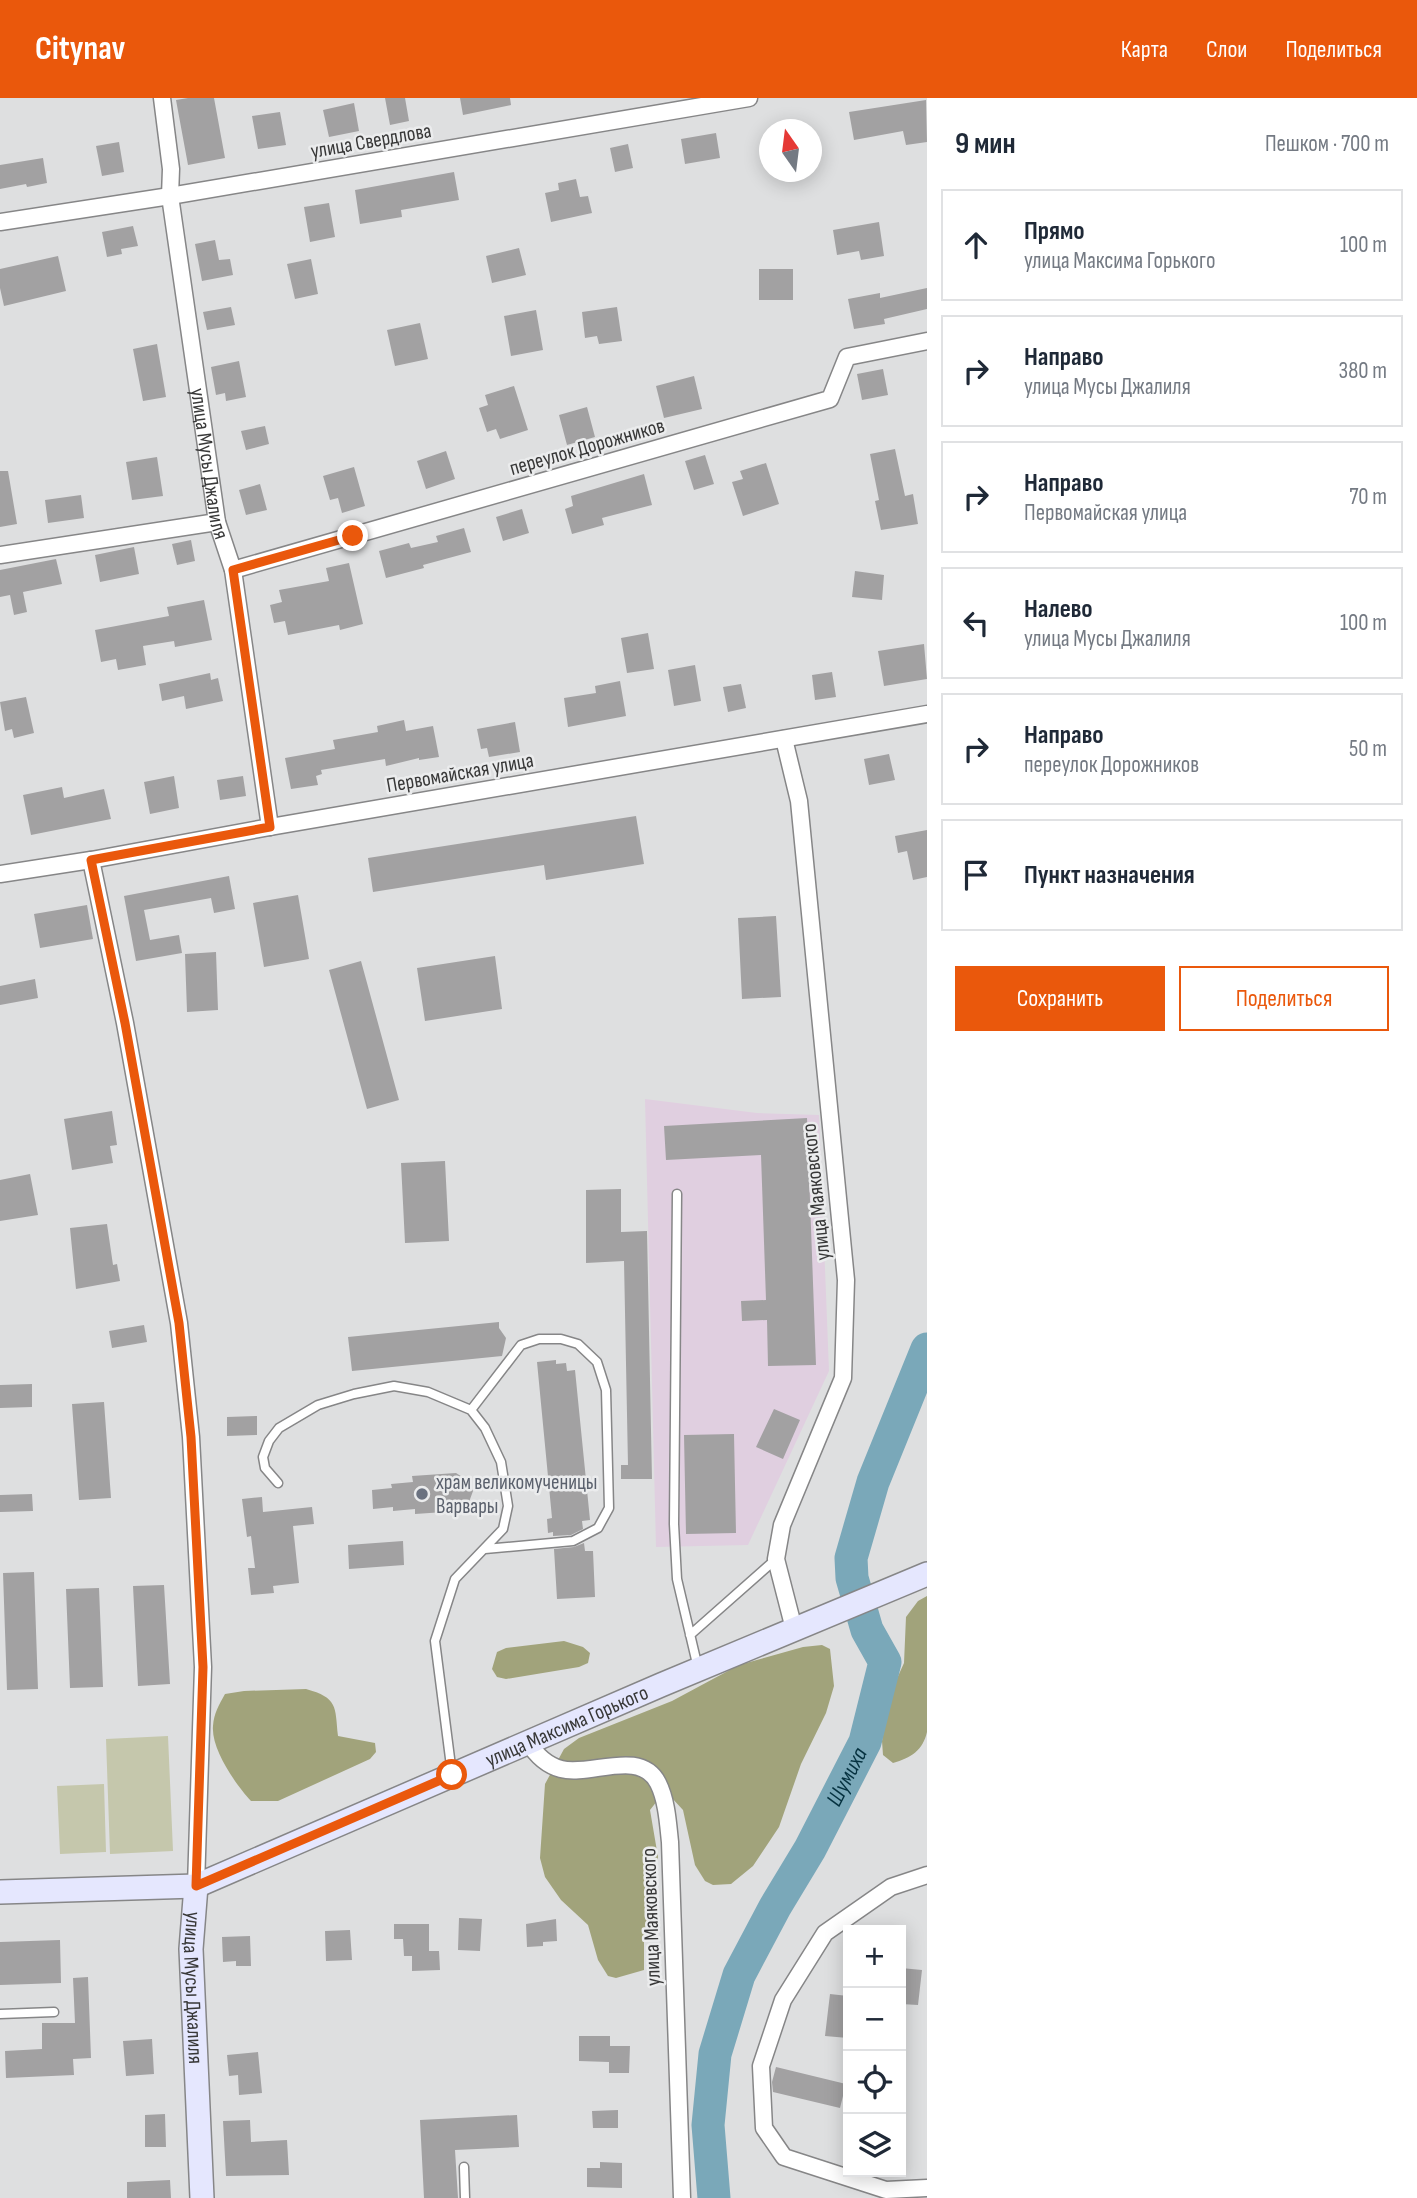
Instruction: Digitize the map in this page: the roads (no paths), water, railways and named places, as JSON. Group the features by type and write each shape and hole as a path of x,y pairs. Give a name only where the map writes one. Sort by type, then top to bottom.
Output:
{"street":[{"name":"улица Мусы Джалиля","path":"162,98 171,169 170,196 217,522 233,570 270,827"},
{"name":"улица Свердлова","path":"0,222 170,196 749,98"},
{"name":"переулок Дорожников","path":"233,570 830,399 847,357 927,341"},
{"path":"0,555 217,522"},
{"name":"Первомайская улица","path":"0,874 927,714"},
{"name":"улица Маяковского","path":"784,739 799,801 846,1280 843,1378 782,1525 776,1559 794,1629"},
{"name":"улица Мусы Джалиля","path":"91,860 125,1023 179,1323 191,1437 203,1667 196,1886 191,1949 202,2198"},
{"name":"улица Максима Горького","path":"0,1892 196,1886 699,1669 927,1574"},
{"name":"улица Маяковского","path":"528,1742 541,1758 561,1769 581,1771 630,1765 645,1770 658,1782 666,1811 670,1842 682,2198"},
{"path":"927,1875 891,1887 825,1933 783,2000 761,2066 764,2128 784,2157 886,2190 927,2188"}],"lane":[{"path":"677,1194 674,1524 677,1579 699,1669"},
{"path":"471,1410 520,1345 539,1339 561,1339 578,1344 597,1362 606,1390 609,1508 598,1528 573,1541 485,1549"},
{"path":"278,1482 265,1468 263,1457 269,1441 279,1429 318,1405 355,1394 394,1386 428,1391 471,1410 485,1428 501,1462 508,1506 503,1529 455,1579 435,1641 452,1775"},
{"path":"690,1635 776,1559"},
{"path":"0,2014 54,2012"},
{"path":"464,2167 465,2198"}],"waterway":[{"name":"Шумиха","path":"714,2198 708,2125 715,2054 739,1975 810,1849 865,1742 885,1662 867,1630 852,1578 851,1558 873,1482 927,1349"}],"place":[{"name":"храм великомученицы Варвары","path":"422,1494"}]}
